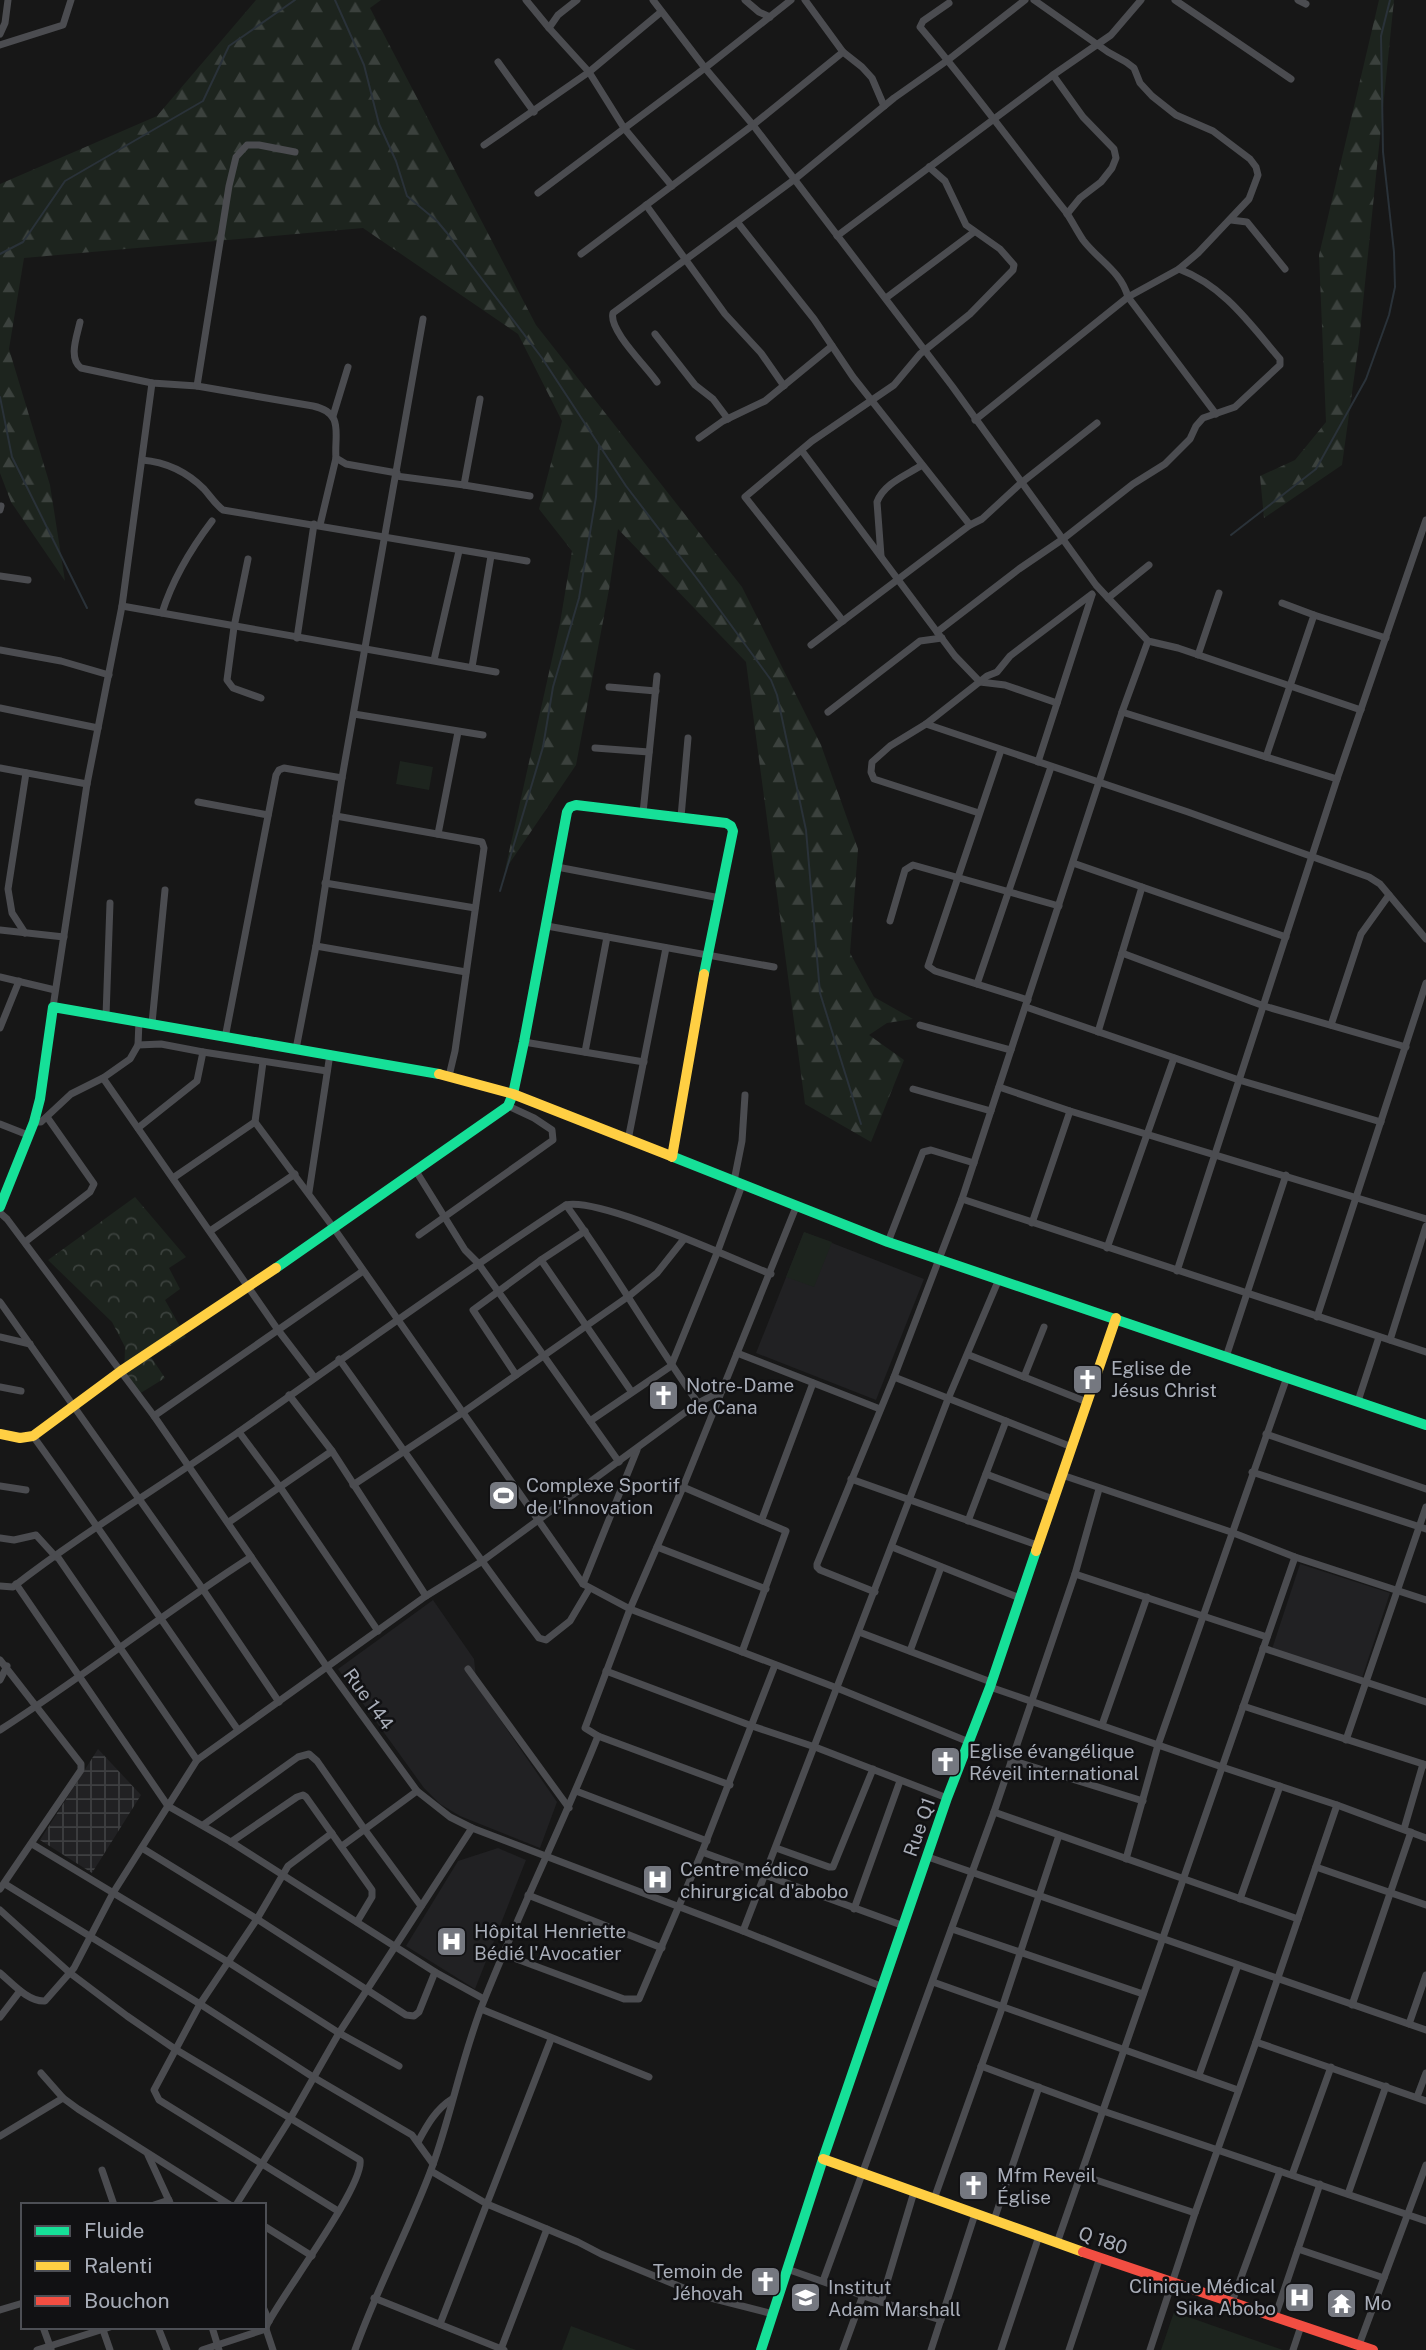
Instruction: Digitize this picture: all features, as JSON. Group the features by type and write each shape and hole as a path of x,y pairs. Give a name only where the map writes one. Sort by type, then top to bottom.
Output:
{"street":[{"path":"0,34 5,23 8,0"},
{"path":"0,45 63,25 71,0"},
{"path":"526,0 589,72 624,128 672,186"},
{"path":"549,27 554,18 577,0"},
{"path":"653,0 886,298 1096,584 1148,641 1362,709"},
{"path":"745,0 770,17"},
{"path":"538,193 791,0"},
{"path":"805,0 843,52 872,78 884,106"},
{"path":"657,382 616,332 612,313 738,223 884,106 1024,0"},
{"path":"975,420 1128,298 1179,269 1198,253 1249,199 1258,175 1256,167 1245,154 1213,131 1176,115 1145,89 1134,68 1034,0"},
{"path":"837,236 1119,28 1141,0"},
{"path":"1175,0 1291,79"},
{"path":"1298,0 1306,4"},
{"path":"949,2 923,21 920,27 1067,214 1088,246 1119,278 1128,298 1216,414"},
{"path":"484,145 589,72 661,12"},
{"path":"581,254 753,125 843,52"},
{"path":"498,62 534,112"},
{"path":"1053,75 1083,117 1114,149 1116,158 1101,182 1080,198 1067,214"},
{"path":"197,386 236,158 247,145 295,152"},
{"path":"843,621 745,497 812,441 894,385 923,350 970,314 1013,270 1014,265 1006,255 966,225 946,181 929,167"},
{"path":"646,205 732,323 761,353 784,386"},
{"path":"1230,220 1247,222 1285,269"},
{"path":"738,223 814,319 872,401 970,525"},
{"path":"886,298 974,232"},
{"path":"828,712 920,641 939,635 1019,569 1178,453 1203,418 1235,407 1280,365 1280,359 1223,295 1195,275 1179,269"},
{"path":"296,1049 424,319"},
{"path":"80,322 74,358 76,365 81,368 152,383 197,386 321,408 333,416 337,429 336,458 317,525 297,638"},
{"path":"655,334 695,386 713,399 727,419"},
{"path":"699,438 727,419 765,401 832,346"},
{"path":"333,416 348,367"},
{"path":"1,1201 34,1122 40,1099 87,784 122,606 152,383"},
{"path":"464,485 481,399"},
{"path":"811,646 898,578 982,519 1097,423"},
{"path":"802,451 939,635 980,682 1005,685 1057,703"},
{"path":"336,458 346,464 396,475 530,496"},
{"path":"142,460 160,461 181,471 205,490 223,510 527,561"},
{"path":"881,556 877,502 880,493 922,465"},
{"path":"1177,1271 1217,1155 1337,779 1426,520"},
{"path":"162,613 176,575 212,521"},
{"path":"434,660 459,551"},
{"path":"472,667 491,556"},
{"path":"247,559 234,627 228,680 233,688 261,698"},
{"path":"1108,598 1149,565"},
{"path":"0,576 28,580"},
{"path":"1038,762 1096,584"},
{"path":"1198,655 1219,593"},
{"path":"979,813 874,779 871,766 875,757 926,724 999,670 1010,656 1092,594"},
{"path":"1282,603 1386,638"},
{"path":"122,606 496,672"},
{"path":"1266,757 1314,615"},
{"path":"875,1592 817,1567 962,1199 1122,712 1148,641"},
{"path":"0,650 61,661 109,676"},
{"path":"643,813 657,676"},
{"path":"609,687 656,691"},
{"path":"0,708 99,728"},
{"path":"1122,712 1337,779"},
{"path":"354,714 483,735"},
{"path":"926,724 1369,877 1389,895 1426,939"},
{"path":"438,834 458,732"},
{"path":"681,817 688,738"},
{"path":"595,748 649,752"},
{"path":"1001,750 928,966 935,971 977,984 1098,1032 1239,1080 1381,1122"},
{"path":"977,984 1051,767"},
{"path":"0,768 87,784"},
{"path":"225,1038 276,775 279,770 291,768 342,778"},
{"path":"24,933 12,913 4,889 26,773"},
{"path":"198,802 268,816"},
{"path":"0,1434 20,1438 33,1436 121,1371 249,1287 508,1106 524,1042 567,812 570,807 576,805 726,822 732,826 672,1157"},
{"path":"336,816 482,842 484,848 455,1051 449,1076"},
{"path":"1073,863 1286,937"},
{"path":"890,921 908,866 917,866 1059,906"},
{"path":"557,867 720,898"},
{"path":"325,883 475,908"},
{"path":"1098,1032 1142,887"},
{"path":"152,1023 165,890"},
{"path":"1331,1025 1361,934 1389,895"},
{"path":"106,1016 110,904"},
{"path":"547,926 774,967"},
{"path":"0,930 64,937"},
{"path":"585,1052 607,937"},
{"path":"316,946 466,972"},
{"path":"628,1139 666,948"},
{"path":"1122,953 1264,1006 1406,1047"},
{"path":"0,977 55,990"},
{"path":"0,1025 19,981"},
{"path":"1317,1317 1426,983"},
{"path":"52,1007 449,1076 513,1094 888,1242 1426,1425"},
{"path":"34,1122 41,1122 71,1094 103,1078 130,1059 138,1045 139,1021"},
{"path":"920,1025 1011,1050"},
{"path":"524,1042 644,1062"},
{"path":"138,1045 162,1044 327,1071"},
{"path":"138,1128 197,1081 203,1052"},
{"path":"309,1192 330,1055"},
{"path":"1107,1248 1174,1058"},
{"path":"263,1062 255,1122 334,1227 586,1587 630,1609 969,1742"},
{"path":"103,1078 278,1330 314,1377"},
{"path":"999,1087 1147,1135 1426,1219"},
{"path":"913,1089 991,1111"},
{"path":"590,1421 671,1366 717,1253 738,1183 745,1095"},
{"path":"419,1235 553,1139 552,1130 547,1125 508,1106"},
{"path":"1032,1223 1070,1111"},
{"path":"25,1241 90,1192 94,1184 47,1118"},
{"path":"173,1178 255,1122"},
{"path":"0,1124 28,1136"},
{"path":"888,1242 923,1152 931,1150 974,1163"},
{"path":"416,1171 465,1250 478,1263 619,1462"},
{"path":"210,1231 295,1174"},
{"path":"1226,1357 1286,1175"},
{"path":"962,1199 1426,1352"},
{"path":"0,1586 11,1588 97,1525 239,1432 339,1359 566,1205 574,1203 597,1207 771,1274"},
{"path":"566,1205 698,1403"},
{"path":"730,1785 598,1736 585,1728 630,1609 683,1488 796,1207"},
{"name":"Rue 144","path":"0,1213 25,1241 154,1416 327,1667 417,1791 450,1817 471,1828 883,1987"},
{"path":"1390,1340 1426,1226"},
{"path":"516,1375 472,1312 585,1231"},
{"path":"354,1485 629,1296 657,1273 684,1239"},
{"path":"541,1260 631,1391"},
{"path":"154,1416 363,1271"},
{"path":"743,1931 948,1399 969,1355 999,1279"},
{"path":"0,1303 75,1406 279,1702"},
{"name":"Rue Q1","path":"761,2350 823,2159 947,1798 990,1684 1116,1318"},
{"path":"1024,1377 1044,1327"},
{"path":"0,1337 30,1344"},
{"path":"1358,1401 1379,1337"},
{"path":"737,1353 880,1409"},
{"path":"969,1355 1087,1402"},
{"path":"339,1359 405,1449 481,1562 542,1640 570,1620 586,1587 638,1449"},
{"path":"894,1377 1072,1447"},
{"path":"1126,1859 1158,1745 1287,1377"},
{"path":"762,1520 813,1383"},
{"path":"0,1387 21,1391"},
{"path":"0,1973 20,1991 42,2002 70,1973 113,1893 197,1760 426,1596 481,1562 698,1403 723,1390"},
{"path":"289,1395 332,1451 426,1596"},
{"path":"968,1521 1006,1421"},
{"path":"239,1432 280,1487 378,1631"},
{"path":"1266,1434 1426,1489"},
{"path":"33,1436 238,1730"},
{"path":"229,1522 332,1451"},
{"path":"1252,1472 1423,1528"},
{"path":"986,1474 1054,1499"},
{"path":"1062,1475 1426,1600"},
{"path":"851,1479 1037,1545"},
{"path":"0,1486 26,1490"},
{"path":"683,1488 786,1531 742,1652"},
{"path":"822,2281 994,1812 1076,1574 1099,1489"},
{"path":"1346,1740 1423,1528 1426,1507"},
{"path":"0,1538 14,1540 36,1535 57,1556 197,1760"},
{"path":"657,1547 766,1589"},
{"path":"892,1547 1020,1598"},
{"path":"0,1730 202,1588 251,1557"},
{"path":"1057,2243 1295,1557"},
{"path":"910,1651 941,1567"},
{"path":"1076,1574 1267,1637"},
{"path":"16,1584 167,1806 231,1842 435,1972 484,1998"},
{"path":"1102,1726 1146,1597"},
{"path":"859,1632 1031,1701 1426,1838"},
{"path":"1263,1648 1424,1702 1426,1692"},
{"path":"0,1660 81,1765 81,1770 2,1886 412,2135 432,2167 487,2204 703,2296 772,2314"},
{"path":"503,1954 632,2000 639,1999 730,1785 775,1665"},
{"path":"0,1680 7,1666"},
{"path":"468,1669 569,1808"},
{"path":"606,1671 947,1798"},
{"path":"1243,1706 1425,1765 1390,1892 1352,2005"},
{"path":"355,2350 374,2298 432,2167 484,1998 569,1808 598,1736"},
{"path":"203,1825 304,1754 317,1760 421,1906"},
{"path":"1011,1760 1143,1801"},
{"path":"776,1848 833,1867 873,1769"},
{"path":"854,1909 900,1781"},
{"path":"1240,1899 1280,1786"},
{"path":"342,1846 417,1791"},
{"path":"576,1791 707,1841"},
{"path":"231,1842 303,1795 311,1802 373,1892 356,1923"},
{"path":"1150,2350 1337,1805"},
{"path":"994,1812 1298,1919"},
{"path":"237,2203 290,2119 339,2033 471,1828"},
{"path":"332,1833 293,1861 282,1876 257,1919 200,2004 154,2090 156,2097 338,2211"},
{"path":"934,2199 1002,2008 1059,1835"},
{"path":"32,1844 228,1962 339,2033 399,2066"},
{"path":"142,1848 406,2015 414,2016 419,2012 435,1972"},
{"path":"702,1852 904,1926"},
{"path":"928,1857 1426,2030"},
{"path":"1316,1867 1426,1905"},
{"path":"528,1895 662,1948"},
{"path":"0,1910 70,1973 175,2049 360,2160 358,2174 338,2211 268,2325"},
{"path":"952,1929 1143,1994"},
{"path":"1199,2075 1238,1965"},
{"path":"1409,2024 1426,1975"},
{"path":"933,1982 1238,2090"},
{"path":"0,2017 20,1991"},
{"path":"481,2009 649,2077"},
{"path":"440,2324 551,2039"},
{"path":"1256,2042 1426,2101"},
{"path":"981,2066 1103,2111 1426,2221"},
{"path":"1292,2175 1331,2067"},
{"path":"41,2073 63,2098 227,2203"},
{"path":"1417,2097 1426,2073"},
{"path":"1348,2194 1386,2086"},
{"path":"994,2220 1039,2087"},
{"path":"0,2136 63,2098"},
{"path":"418,2142 435,2114 453,2099"},
{"path":"148,2154 170,2202"},
{"name":"Q 180","path":"823,2159 1057,2243 1373,2350"},
{"path":"1359,2345 1426,2165"},
{"path":"102,2170 113,2203"},
{"path":"1232,2302 1280,2171"},
{"path":"1081,2175 1195,2213"},
{"path":"1275,2317 1320,2184"},
{"path":"881,2302 914,2192"},
{"path":"931,2350 975,2214"},
{"path":"266,2227 312,2256"},
{"path":"374,2298 503,2349 547,2229"},
{"path":"1001,2350 1039,2236"},
{"path":"1298,2249 1384,2278"},
{"path":"1069,2350 1100,2257"},
{"path":"787,2269 941,2320"},
{"path":"843,2350 863,2295"},
{"path":"0,2310 21,2303"},
{"path":"266,2317 273,2350"},
{"path":"1293,2350 1301,2326"},
{"path":"44,2329 50,2348"},
{"path":"37,2350 102,2329"},
{"path":"105,2329 110,2350"},
{"path":"159,2329 167,2350"},
{"path":"213,2329 218,2348"},
{"path":"202,2350 218,2348 259,2329"}],"shaded area":[{"path":"804,1232 924,1279 876,1400 756,1353"},
{"path":"1300,1564 1390,1593 1362,1678 1272,1649"},
{"path":"433,1600 474,1659 477,1686 557,1802 540,1848 460,1816 440,1804 424,1788 338,1669"},
{"path":"98,1749 141,1795 92,1873 40,1840"},
{"path":"498,1848 526,1860 475,1989 406,1946 458,1861"}],"green space":[{"path":"256,0 381,0 370,8 536,325 742,587 821,745 858,849 850,953 874,997 913,1019 887,1023 869,1035 904,1060 871,1142 805,1104 746,662 618,529 576,765 505,870 560,623 572,551 539,509 562,421 518,334 363,228 24,258 9,349 50,485 65,581 11,502 0,473 0,184 157,116"},
{"path":"1379,0 1394,0 1359,342 1342,465 1264,518 1260,476 1295,460 1326,422 1319,255"},
{"path":"400,761 433,767 429,790 396,784"},
{"path":"135,1197 186,1257 169,1268 180,1289 165,1300 186,1337 151,1357 165,1378 139,1394 124,1378 125,1347 112,1322 48,1260"},
{"path":"804,1232 832,1242 814,1287 786,1277"},
{"path":"1174,2312 1283,2350 1161,2350"},
{"path":"571,2326 636,2350 562,2350"}],"waterway":[{"path":"0,254 23,242 65,181 203,101 229,46 295,0"},
{"path":"335,0 364,65 379,124 396,161 407,196 437,221 542,358 626,486 771,680 777,695 806,830 820,993 861,1124"},
{"path":"1231,535 1316,469 1366,379 1389,315 1395,287 1394,252 1383,152 1381,36 1390,0"},
{"path":"0,397 12,457 87,608"},
{"path":"500,891 543,747 553,687 579,598 596,497 599,446"}],"traffic: fast":[{"path":"276,1268 508,1106 524,1042 570,807 576,805 726,823 731,826 733,831 704,974"},
{"path":"0,1207 34,1122 40,1099 53,1007 439,1074"},
{"path":"671,1156 888,1242 1426,1425"},
{"path":"761,2350 823,2159 947,1798 990,1687 1036,1551"}],"traffic: slow":[{"path":"672,1157 704,974"},
{"path":"439,1074 513,1094 671,1156"},
{"path":"0,1434 20,1438 33,1436 121,1371 276,1268"},
{"path":"1036,1551 1116,1318"},
{"path":"823,2159 1083,2252"}],"traffic: jam":[{"path":"1083,2252 1373,2350"}],"place":[{"name":"Eglise de Jésus Christ","path":"1088,1379"},
{"name":"Notre-Dame de Cana","path":"663,1396"},
{"name":"Complexe Sportif de l'Innovation","path":"503,1496"},
{"name":"Eglise évangélique Réveil international","path":"946,1762"},
{"name":"Centre médico chirurgical d'abobo","path":"657,1880"},
{"name":"Hôpital Henriette Bédié l'Avocatier","path":"451,1942"},
{"name":"Mfm Reveil Église","path":"974,2186"},
{"name":"Temoin de Jéhovah","path":"766,2282"},
{"name":"Clinique Médical Sika Abobo","path":"1299,2297"},
{"name":"Institut Adam Marshall","path":"805,2298"},
{"name":"Mo","path":"1341,2303"}]}
